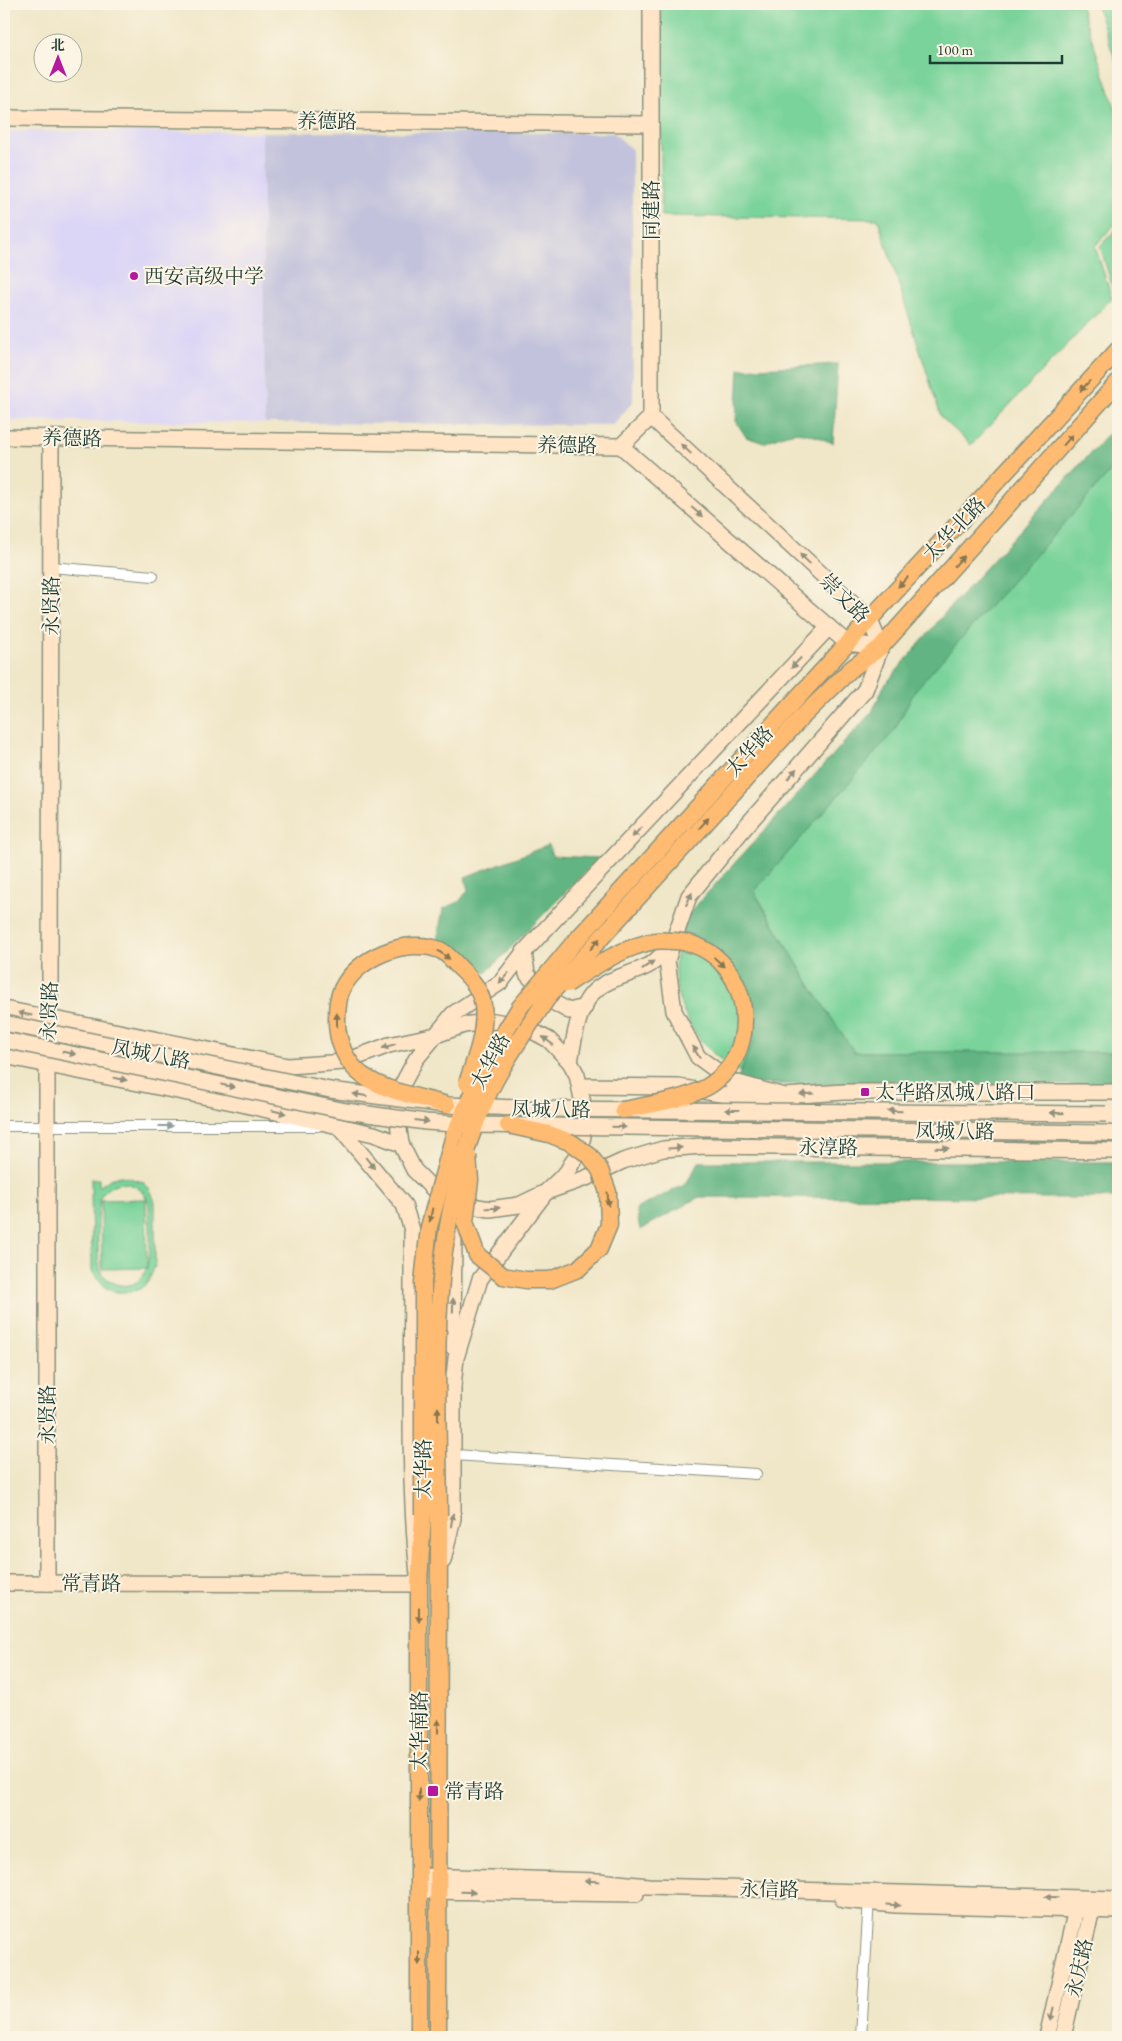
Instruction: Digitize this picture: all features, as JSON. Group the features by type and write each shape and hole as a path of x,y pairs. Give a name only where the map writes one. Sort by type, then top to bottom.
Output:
{"main road":[{"name":"太华北路","path":"795,712 847,643 869,618 989,493 1118,350"},
{"name":"太华北路","path":"795,712 881,647 1118,382"},
{"name":"太华路","path":"431,1515 440,1268 450,1202 468,1144 486,1100 516,1044 550,994 795,712"},
{"name":"太华路","path":"431,1515 423,1282 429,1227 454,1135 484,1066 520,1007 572,945 795,712"},
{"path":"550,994 609,957 656,940 689,942 708,952 724,965 743,1000 745,1028 738,1051 729,1067 707,1086 676,1099 623,1110"},
{"path":"445,1163 447,1136 482,1038 483,1004 471,977 440,951 419,947 398,948 369,960 352,974 342,989 337,1007 337,1030 345,1055 362,1074 390,1089 447,1105"},
{"path":"468,1144 470,1180 465,1222 477,1255 503,1276 526,1280 550,1280 578,1269 599,1249 609,1225 608,1192 600,1170 590,1156 572,1143 549,1134 508,1125"},
{"name":"太华南路","path":"419,2037 419,1584 431,1515"},
{"name":"太华南路","path":"431,1515 437,1584 438,2037"}],"street":[{"name":"同建路","path":"651,4 651,417"},
{"name":"养德路","path":"4,118 651,124"},
{"path":"621,446 651,417"},
{"name":"崇文路","path":"621,446 847,643 881,647 869,618 651,417"},
{"name":"养德路","path":"4,437 621,446"},
{"name":"永贤路","path":"47,1583 46,1064 50,998 51,438"},
{"path":"51,567 153,576"},
{"path":"546,1192 520,1205 490,1209 460,1204 435,1191 414,1170 401,1144 397,1115 402,1085 416,1059 453,1014 501,982 524,952 829,627"},
{"path":"784,1096 731,1081 698,1057 674,1011 667,960 689,896 740,833 865,690 881,647"},
{"path":"453,1386 456,1358 480,1279 546,1192 567,1172 581,1146 586,1118 577,1075 570,1062 578,1019 597,989 622,976 646,969 658,958 664,952 679,925"},
{"path":"524,952 527,974 551,1001 569,1011 585,1006"},
{"name":"凤城八路","path":"4,1009 288,1066 344,1062 389,1045 436,1035 464,1025 494,1021 523,1026 549,1040 570,1062"},
{"name":"凤城八路","path":"4,1023 330,1090 447,1105 623,1110 1112,1114"},
{"name":"凤城八路","path":"4,1040 346,1110 426,1122 508,1125 1111,1133"},
{"name":"凤城八路","path":"4,1056 237,1103 374,1134 401,1144"},
{"path":"237,1103 253,1097 259,1081 257,1060"},
{"path":"580,1086 680,1087 726,1095 784,1096 844,1092 1118,1092"},
{"path":"840,1147 831,1137 831,1102 844,1092"},
{"path":"4,1126 338,1126 404,1205 412,1230 413,1536 419,1584"},
{"name":"永淳路","path":"546,1192 586,1178 623,1161 663,1149 703,1146 1118,1151"},
{"path":"437,1584 453,1518 454,1235 460,1204"},
{"path":"454,1455 756,1474"},
{"name":"常青路","path":"4,1583 419,1584"},
{"name":"永信路","path":"420,1884 652,1894 869,1897 906,1906 1091,1904 1118,1898"},
{"path":"861,2037 869,1897"},
{"name":"永庆路","path":"1047,2037 1075,1904"},
{"name":"永信路","path":"1091,1904 1118,1911"},
{"name":"永庆路","path":"1063,2037 1091,1904"}],"shaded area":[{"name":"西安高级中学","path":"4,131 262,132 265,423 4,420"},
{"path":"262,132 614,133 632,150 633,402 613,425 265,423"}],"green space":[{"path":"661,4 1080,4 1118,116 1118,221 1095,246 1112,298 971,445 941,417 878,219 661,216"},
{"path":"1096,4 1118,4 1118,68"},
{"path":"1118,227 1118,297 1116,299 1100,246"},
{"path":"838,364 833,443 799,432 784,435 764,443 746,437 736,421 739,369"},
{"path":"1118,423 1118,463 916,689 894,731 754,892 813,990 854,1052 1118,1052 1118,1085 736,1084 754,1038 752,997 720,954 678,939 683,920 872,712 884,686 951,606"},
{"path":"1118,461 1118,1053 850,1052 751,886 911,688"},
{"path":"549,845 552,856 599,858 486,973 437,940 443,909 459,902 468,890 465,877"},
{"path":"700,902 820,1081 819,1084 771,1081 746,1075 727,1064 697,1036 686,1018 679,999 675,978 676,957 681,936"},
{"path":"699,1162 1118,1162 1118,1198 699,1197 640,1230 636,1209 686,1184"},
{"path":"121,1176 143,1182 150,1189 155,1202 155,1266 148,1282 140,1289 130,1292 116,1292 106,1288 92,1271 91,1179 99,1179 99,1187 110,1179","holes":["125,1183 138,1188 147,1199 149,1204 150,1242 149,1256 141,1278 132,1284 120,1285 108,1279 100,1269 98,1219 101,1196 114,1185"]},
{"path":"146,1199 147,1268 102,1269 101,1200"}],"place":[{"name":"西安高级中学","path":"134,276"},
{"name":"太华路凤城八路口","path":"865,1092"},
{"name":"常青路","path":"433,1791"}]}
